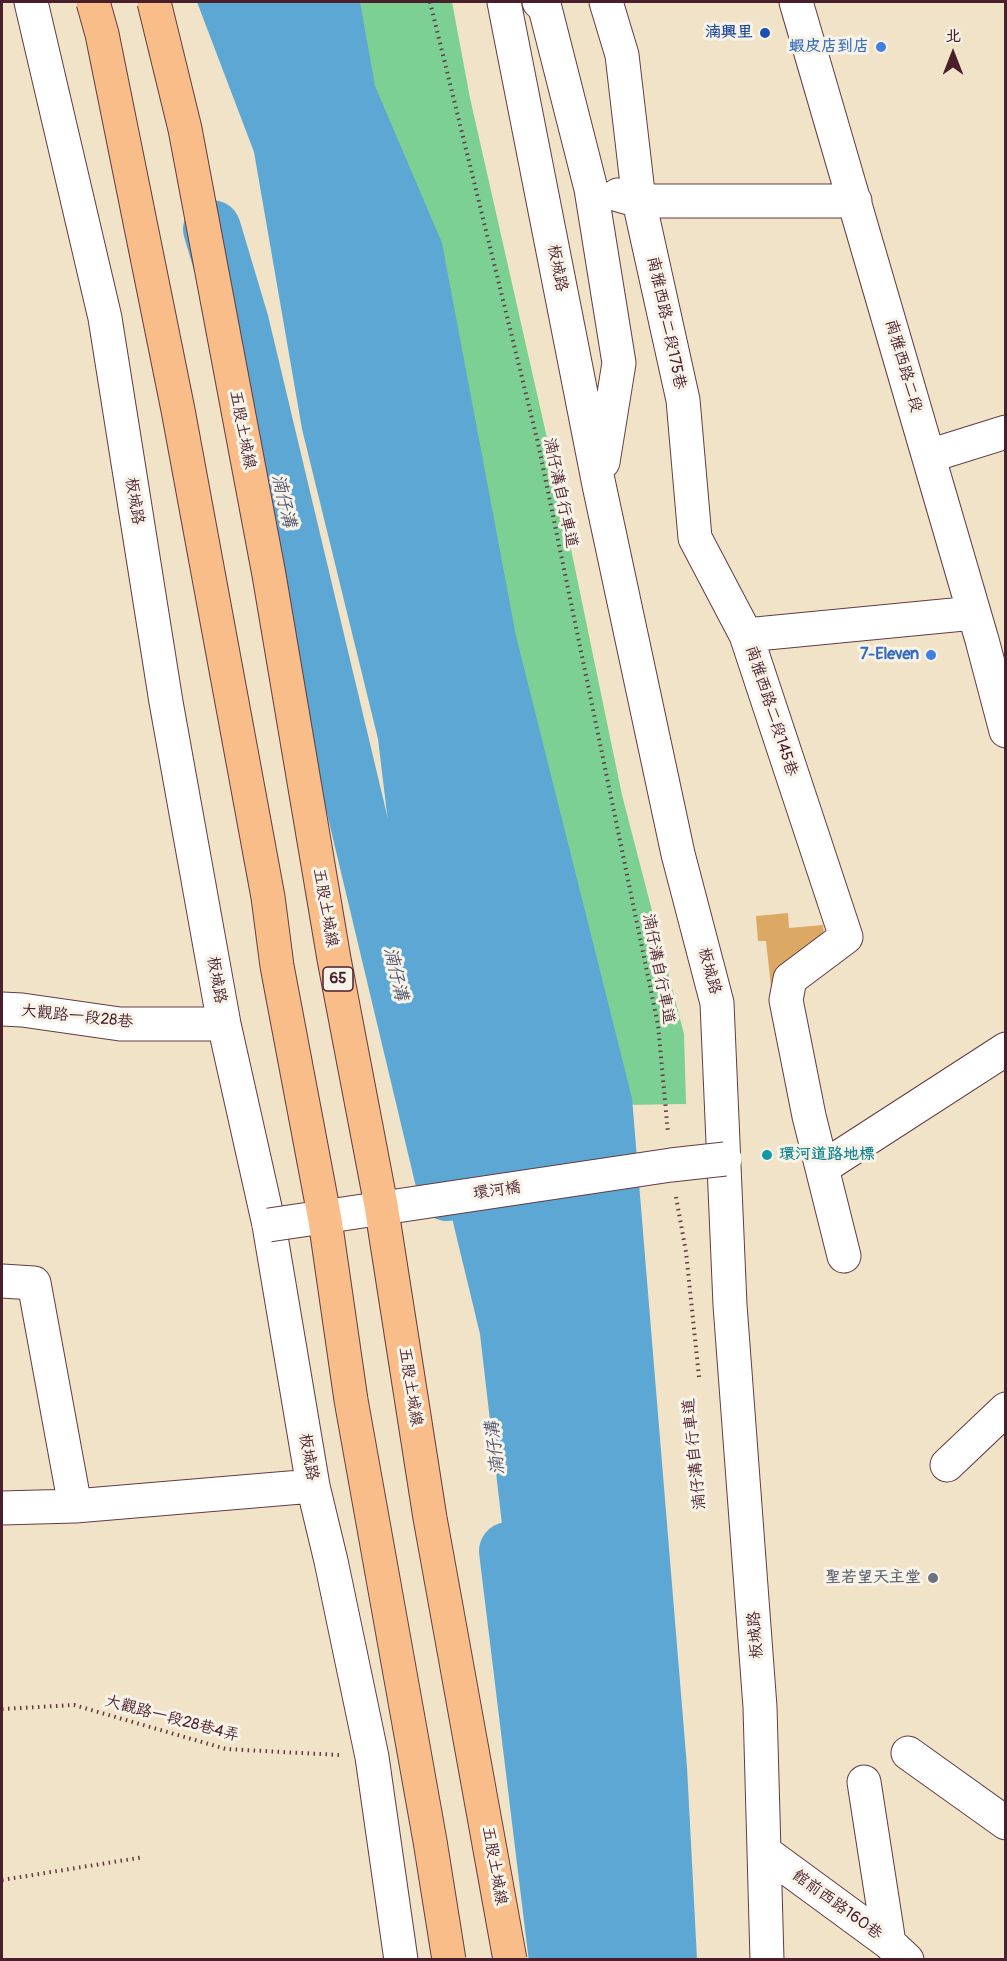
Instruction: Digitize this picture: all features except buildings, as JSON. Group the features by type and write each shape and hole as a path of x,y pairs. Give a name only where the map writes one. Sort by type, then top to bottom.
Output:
{"highway":[{"path":"93,2 102,34 178,410 268,897 278,966 325,1220 351,1400 449,1959"},
{"name":"五股土城線","path":"154,2 185,129 267,564 334,960 381,1205 430,1518 510,1959"}],"street":[{"name":"板城路","path":"31,2 105,318 166,702 224,1024 268,1225 313,1486 372,1757 401,1959"},
{"name":"板城路","path":"504,2 599,485 678,854 717,1002 730,1305 760,1707 767,1959"},
{"path":"539,2 544,8 591,189 619,363 599,485"},
{"name":"南雅西路二段175巷","path":"606,2 622,55 639,201 682,400 695,538 746,635"},
{"name":"南雅西路二段","path":"796,2 929,456 987,629 1005,731"},
{"path":"591,189 639,201 855,201"},
{"path":"929,456 1005,432"},
{"name":"南雅西路二段145巷","path":"822,1168 809,1116 786,1000 790,979 846,937 746,635 987,629"},
{"name":"大觀路一段28巷","path":"2,1009 120,1024 224,1024"},
{"path":"844,1256 822,1168 1005,1049"},
{"name":"環河橋","path":"268,1225 725,1159"},
{"path":"2,1281 34,1282 75,1506"},
{"path":"947,1465 1005,1409"},
{"path":"2,1508 75,1506 313,1486"},
{"path":"908,1753 1005,1823"},
{"path":"864,1782 898,1951"},
{"name":"館前西路160巷","path":"765,1852 898,1951"}],"path":[{"name":"湳仔溝自行車道","path":"430,2 540,455 658,1025 671,1165 686,1252 700,1387"},
{"name":"大觀路一段28巷4弄","path":"2,1709 74,1705 226,1749 372,1757"},
{"path":"2,1880 144,1857"}],"green space":[{"path":"342,2 452,2 470,98 559,491 622,795 684,1034 686,1104 624,1105"}],"water":[{"path":"197,2 360,2 375,86 442,243 516,636 632,1098 687,1767 697,1959 561,1959 563,1925 503,1533 480,1334 431,1131 406,971 378,739 302,429 254,152"}],"waterway":[{"name":"湳仔溝","path":"212,229 240,323 447,1192"},
{"name":"湳仔溝","path":"508,1551 558,1960"}],"place":[{"name":"湳興里","path":"765,33"},
{"name":"蝦皮店到店","path":"881,47"},
{"name":"7-Eleven","path":"931,655"},
{"name":"環河道路地標","path":"767,1155"},
{"name":"聖若望天主堂","path":"933,1578"}]}
